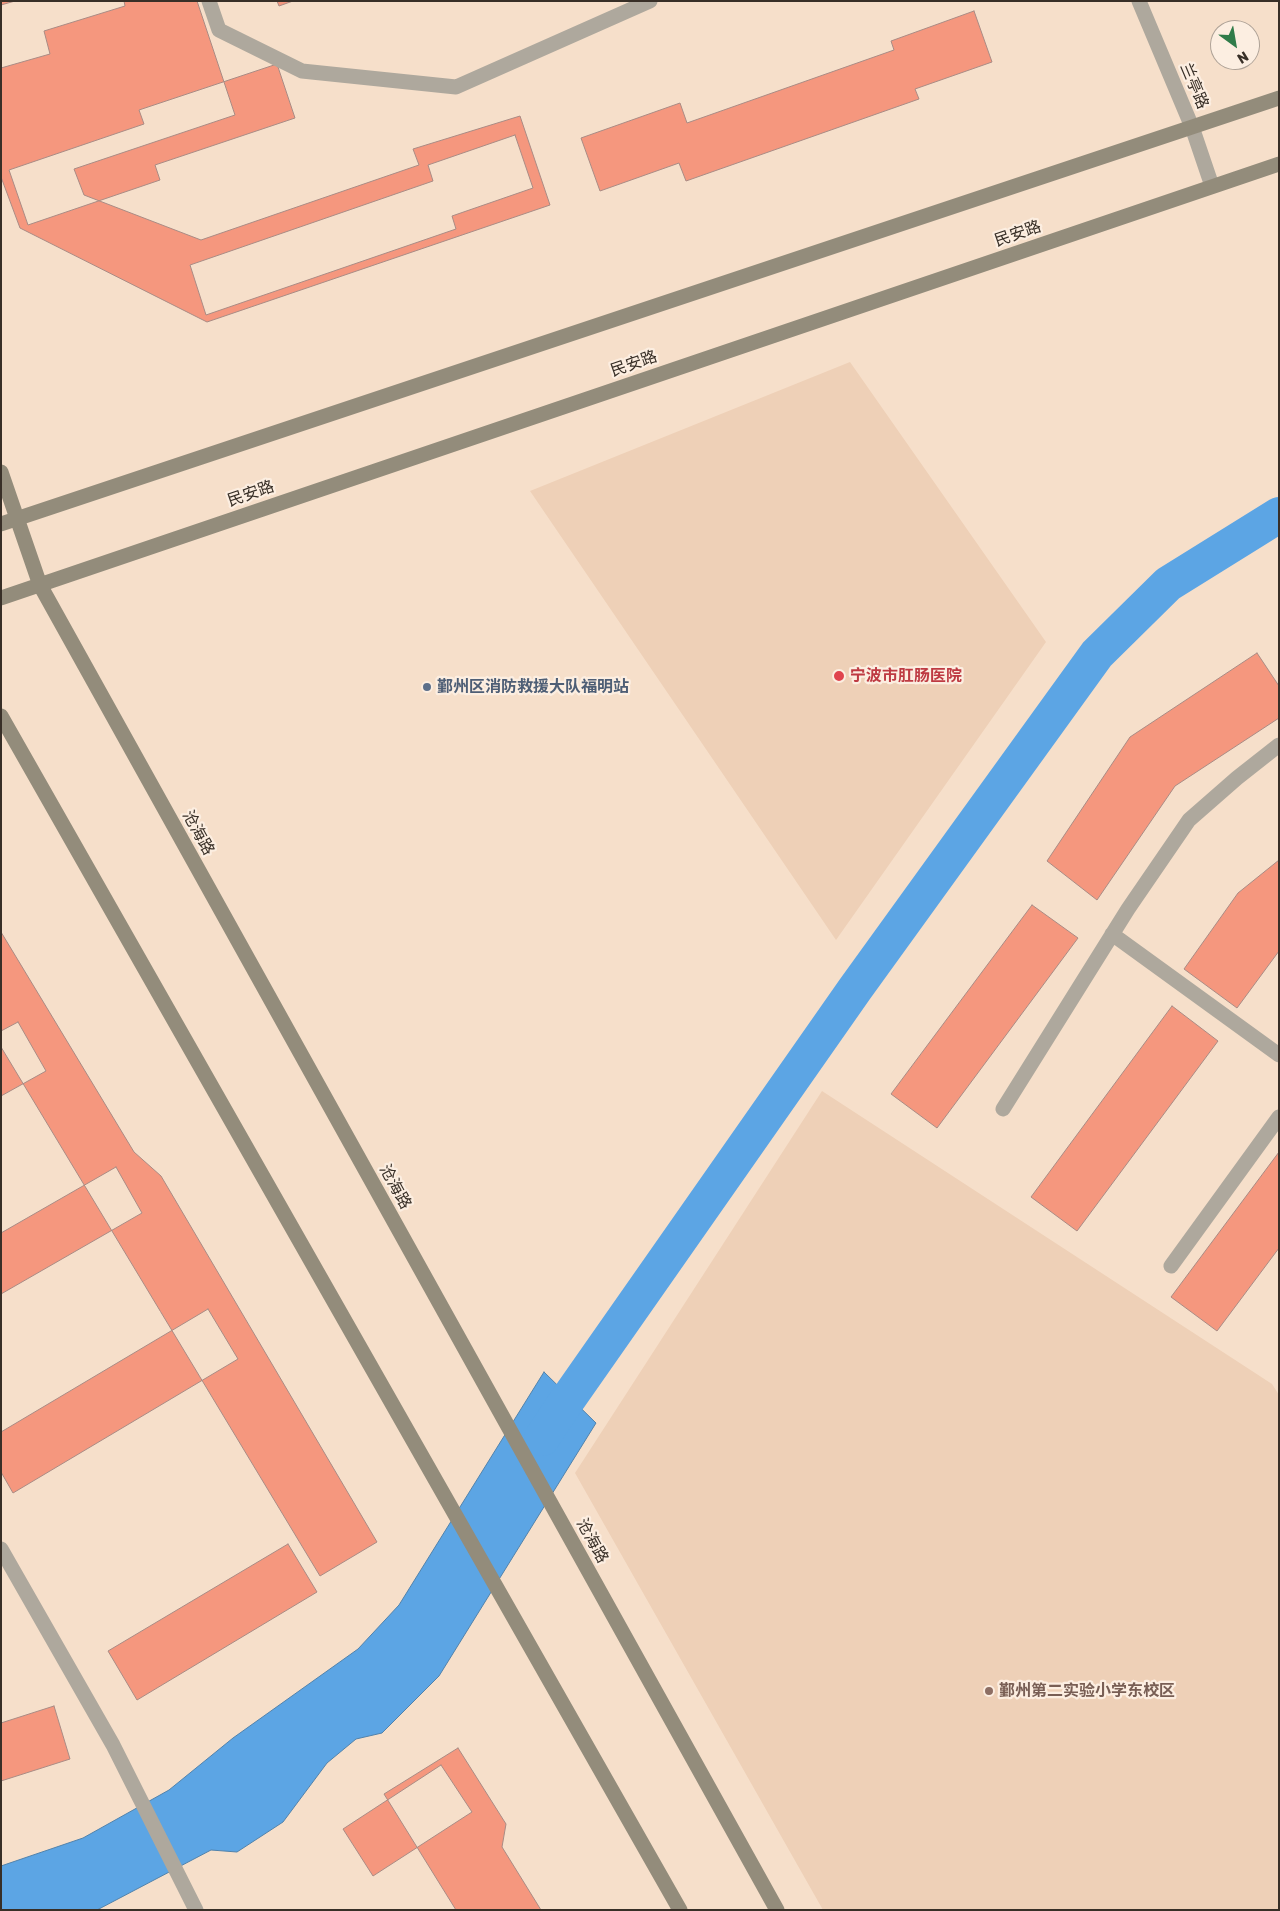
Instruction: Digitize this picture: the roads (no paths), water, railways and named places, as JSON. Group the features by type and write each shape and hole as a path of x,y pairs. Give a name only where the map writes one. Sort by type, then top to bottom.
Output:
{"main road":[{"path":"1,524 1279,98"},
{"name":"民安路","path":"1,598 1279,164"},
{"name":"沧海路","path":"1,472 40,585 777,1910"},
{"path":"1,716 680,1910"}],"street":[{"path":"209,1 219,30 302,71 456,87 650,1"},
{"name":"兰亭路","path":"1140,1 1192,127 1212,186"},
{"path":"1003,1109 1112,934 1189,820 1237,778 1279,745"},
{"path":"1112,934 1279,1055"},
{"path":"1170,1266 1279,1117"},
{"path":"1,1549 113,1745 195,1907"}],"water":[{"path":"544,1372 596,1423 439,1676 382,1733 356,1739 327,1763 283,1822 237,1852 211,1850 97,1910 1,1910 1,1866 83,1838 169,1790 233,1738 358,1649 399,1605"}],"waterway":[{"path":"542,1438 855,989 1097,654 1168,584 1279,515"}],"place":[{"name":"宁波市肛肠医院","path":"839,676"},
{"name":"鄞州区消防救援大队福明站","path":"427,687"},
{"name":"鄞州第二实验小学东校区","path":"989,1691"}]}
